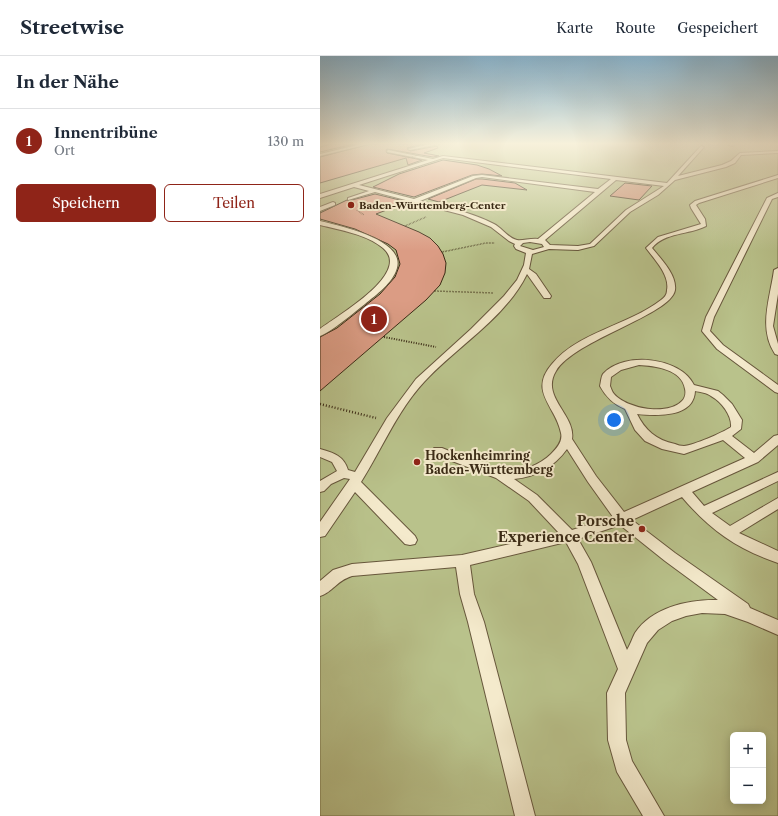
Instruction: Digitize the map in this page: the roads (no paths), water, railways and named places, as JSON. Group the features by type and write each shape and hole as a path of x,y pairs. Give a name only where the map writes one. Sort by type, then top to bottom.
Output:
{"lane":[{"path":"320,196 371,179"},
{"path":"414,201 469,179"},
{"path":"515,179 599,191"},
{"path":"540,241 613,179"},
{"path":"626,179 668,185"},
{"path":"519,243 518,248 530,252 543,250 548,247 578,248 592,245 628,211 656,194 673,179"},
{"path":"500,475 515,475 538,469 558,455 567,440 567,433 563,422 547,392 547,384 550,373 561,359 574,350 654,308 669,296 671,291 670,278 649,248 652,243 667,235 689,232 704,225 703,220 693,209 693,205 697,202 770,179"},
{"path":"353,185 465,214 493,226 511,240 519,243 530,240 540,241 547,243 548,247"},
{"path":"350,199 374,191"},
{"path":"778,195 770,198 744,247 710,317 706,331 709,337 720,348 778,390"},
{"path":"320,209 333,204"},
{"path":"320,223 372,239 382,244 394,259 392,273 383,285 320,333"},
{"path":"320,532 356,480 392,419 410,392 430,370 499,306 526,270 530,252"},
{"path":"526,270 533,276 547,296"},
{"path":"778,270 769,326 772,341 778,352"},
{"path":"652,363 665,366 677,371 686,378 691,387 691,395 686,403 675,409 661,412 646,412 630,409 618,403 609,396 605,388 605,380 609,373 627,364 652,363"},
{"path":"630,409 639,428 649,438 666,446 684,450 725,436 736,429 736,420 728,406 714,393 691,387"},
{"path":"725,436 754,459"},
{"path":"320,590 338,574 352,570 462,561 569,536 622,519 754,459 778,439"},
{"path":"567,440 592,479 622,519 670,557 752,616"},
{"path":"438,451 500,475 533,498 569,536 584,562 626,668"},
{"path":"320,453 334,457 341,464 343,473 356,480 410,540"},
{"path":"320,488 327,481 343,473"},
{"path":"702,512 778,476"},
{"path":"684,492 702,512 738,540 778,557"},
{"path":"729,533 778,503"},
{"path":"462,561 467,594 476,622 525,816"},
{"path":"654,816 624,765 617,740 616,693 626,668 641,638 653,625 667,616 685,608 702,606 725,607 752,616 778,628"}],"place":[{"name":"Baden-Württemberg-Center","path":"351,205"},
{"name":"Innentribüne","path":"374,319"},
{"name":"Hockenheimring Baden-Württemberg","path":"417,462"},
{"name":"Porsche Experience Center","path":"642,529"}]}
